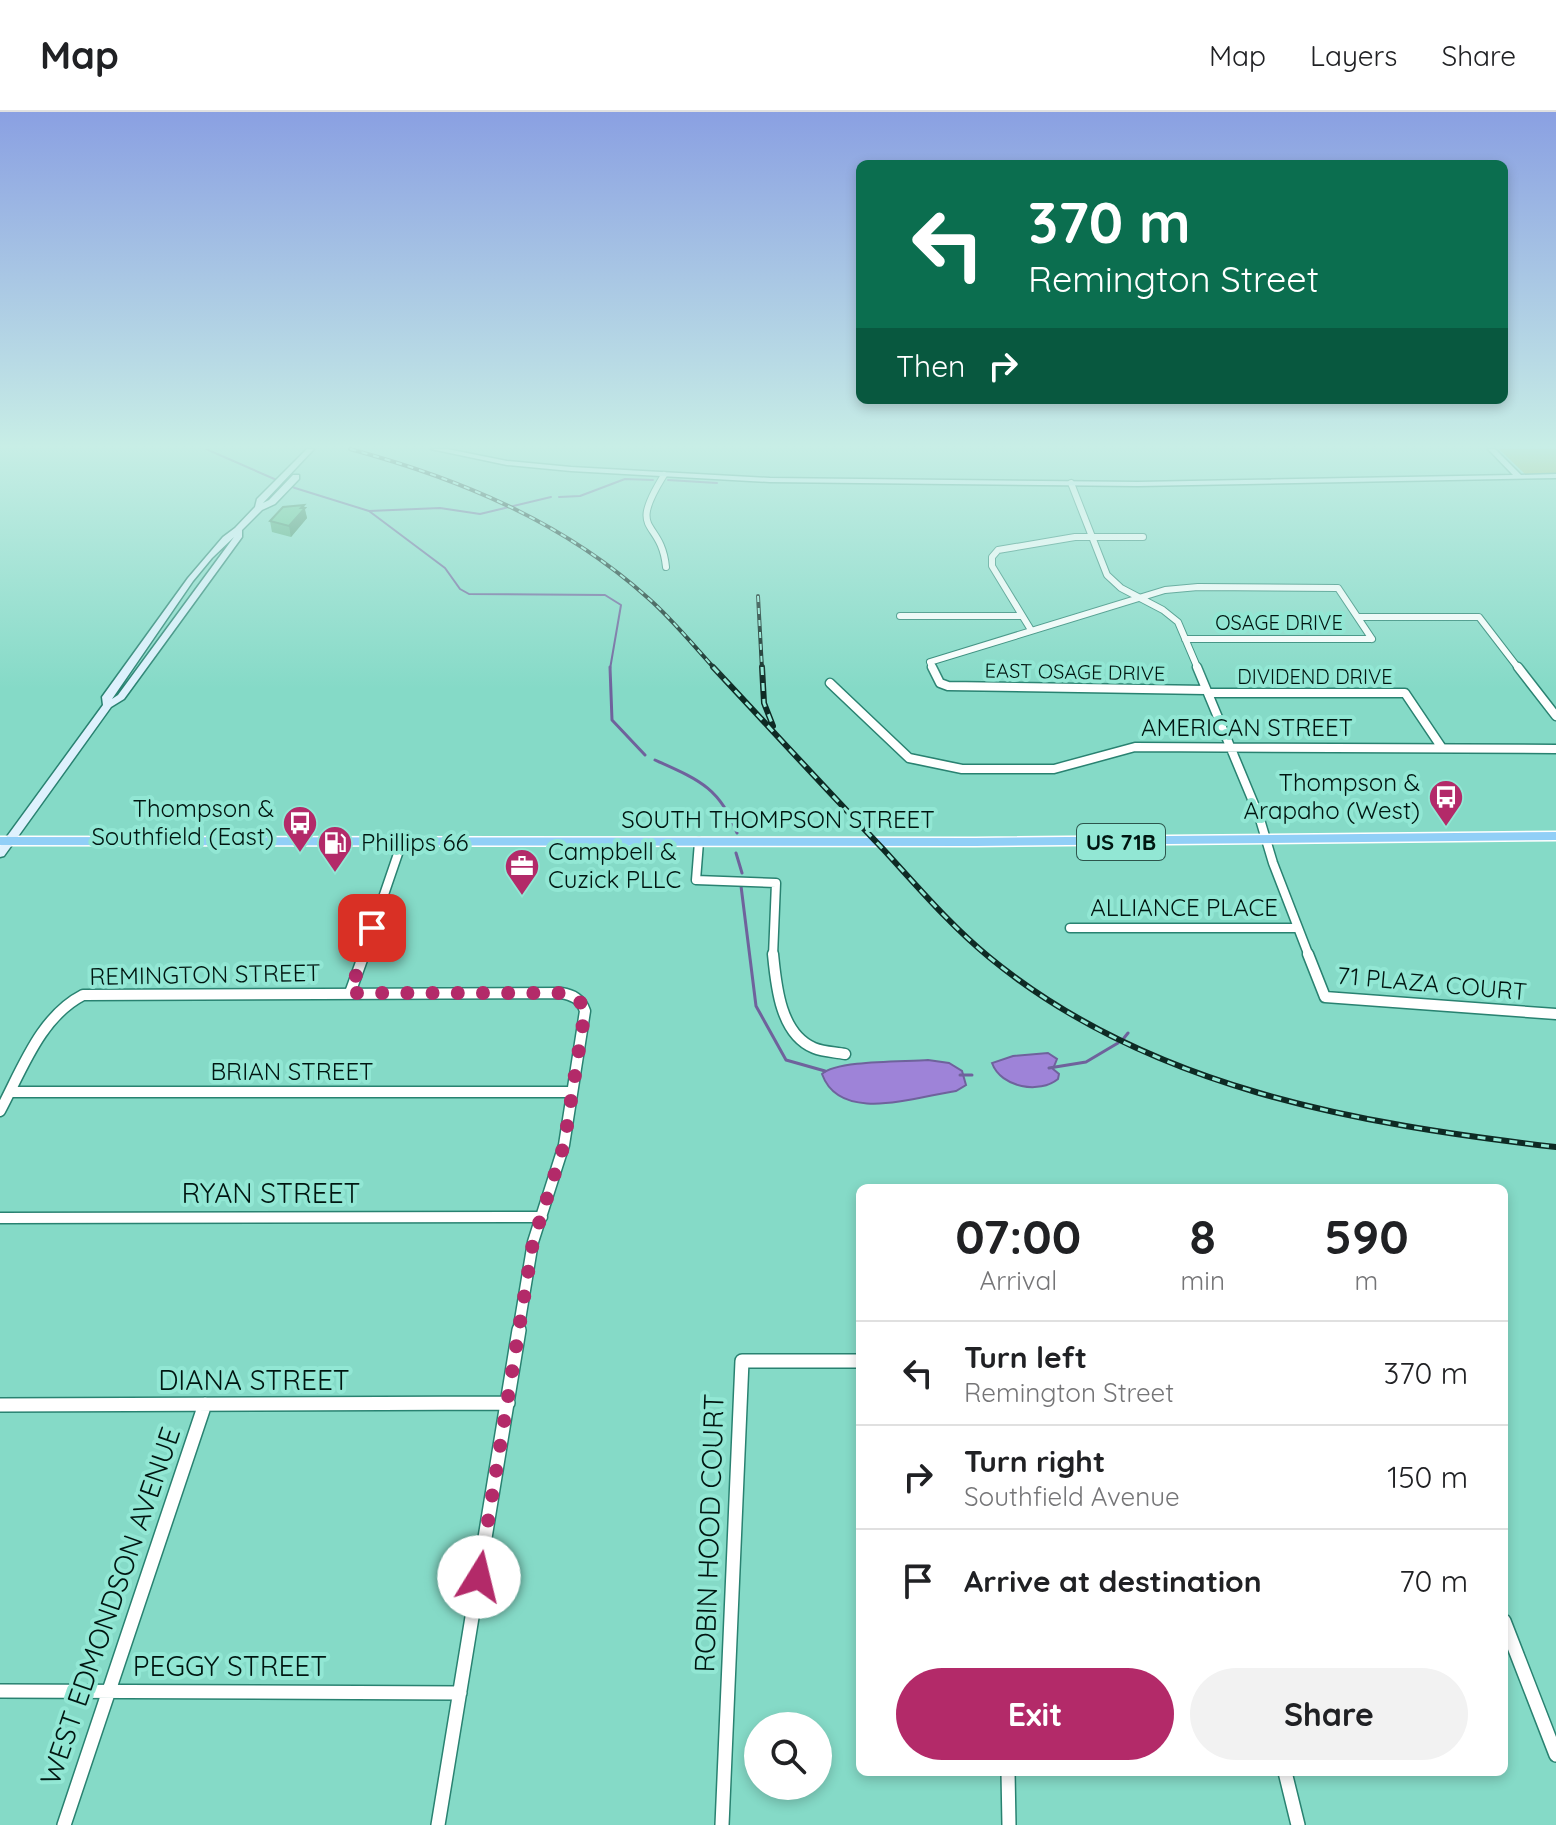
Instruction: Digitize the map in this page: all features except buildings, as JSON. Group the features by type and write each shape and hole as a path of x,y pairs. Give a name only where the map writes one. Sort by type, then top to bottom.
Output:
{"highway":[{"name":"SOUTH THOMPSON STREET","path":"3,846 402,842 1267,841 1556,836"}],"street":[{"path":"3,846 108,705 121,697 239,535 239,529"},
{"path":"650,529 666,554 666,567"},
{"name":"71 PLAZA COURT","path":"1088,529 1107,575 1124,590 1170,614 1178,622 1232,748 1325,997 1556,1014"},
{"path":"1143,537 1091,537 998,550 992,557 992,566 1031,630 1165,590 1198,587 1338,588 1358,617 1479,617 1556,716"},
{"path":"900,616 1020,616"},
{"name":"OSAGE DRIVE","path":"1185,639 1372,639 1358,617"},
{"name":"EAST OSAGE DRIVE","path":"1031,630 930,662 943,685 1207,691"},
{"name":"AMERICAN STREET","path":"830,683 909,758 928,767 1055,768 1135,747 1556,749"},
{"name":"DIVIDEND DRIVE","path":"1207,691 1405,693 1442,748"},
{"path":"350,993 402,842"},
{"path":"699,842 696,880 776,883 774,974 788,1018 799,1038 810,1047 845,1054"},
{"name":"ALLIANCE PLACE","path":"1070,928 1297,928"},
{"name":"REMINGTON STREET","path":"11,1092 57,1011 73,998 95,993 561,993 578,998 585,1011 572,1092"},
{"path":"0,1111 11,1092"},
{"name":"BRIAN STREET","path":"11,1092 572,1092"},
{"path":"438,1825 533,1242 564,1145 572,1092"},
{"name":"RYAN STREET","path":"0,1218 542,1217"},
{"name":"ROBIN HOOD COURT","path":"722,1825 742,1361 856,1361"},
{"name":"DIANA STREET","path":"0,1405 508,1403"},
{"name":"WEST EDMONDSON AVENUE","path":"64,1825 205,1404"},
{"path":"1508,1631 1556,1755"},
{"name":"PEGGY STREET","path":"0,1691 460,1693"},
{"path":"1008,1776 1009,1825"},
{"path":"1286,1776 1298,1825"}],"shaded area":[{"path":"1048,1053 1057,1059 1053,1069 1059,1074 1058,1079 1041,1086 1012,1083 992,1063 1013,1056"},
{"path":"928,1060 949,1063 962,1071 966,1085 956,1091 900,1101 861,1103 845,1099 831,1089 822,1074 830,1069 856,1064"}],"waterway":[{"path":"393,529 445,568 460,589 469,594 605,595 621,605 610,669"},
{"path":"610,669 612,720 645,755"},
{"path":"655,760 705,786 723,805 737,833"},
{"path":"736,853 742,873"},
{"path":"741,886 756,1006 786,1060 825,1071"},
{"path":"1124,1038 1128,1033"},
{"path":"1049,1068 1086,1062 1118,1043"},
{"path":"960,1075 972,1075"}],"railway":[{"path":"552,529 581,546 648,598 715,669"},
{"path":"758,596 762,669"},
{"path":"713,667 947,919 989,957 1051,1002 1117,1039 1186,1069 1258,1092 1406,1126 1556,1147"},
{"path":"762,667 764,703 773,726"}],"place":[{"name":"Thompson & Arapaho (West)","path":"1446,828"},
{"name":"Thompson & Southfield (East)","path":"300,854"},
{"name":"Phillips 66","path":"335,874"},
{"name":"Campbell & Cuzick PLLC","path":"522,897"}],"route":[{"path":"372,928 350,993 561,993 578,998 585,1011 564,1145 533,1242 479,1577"}]}
